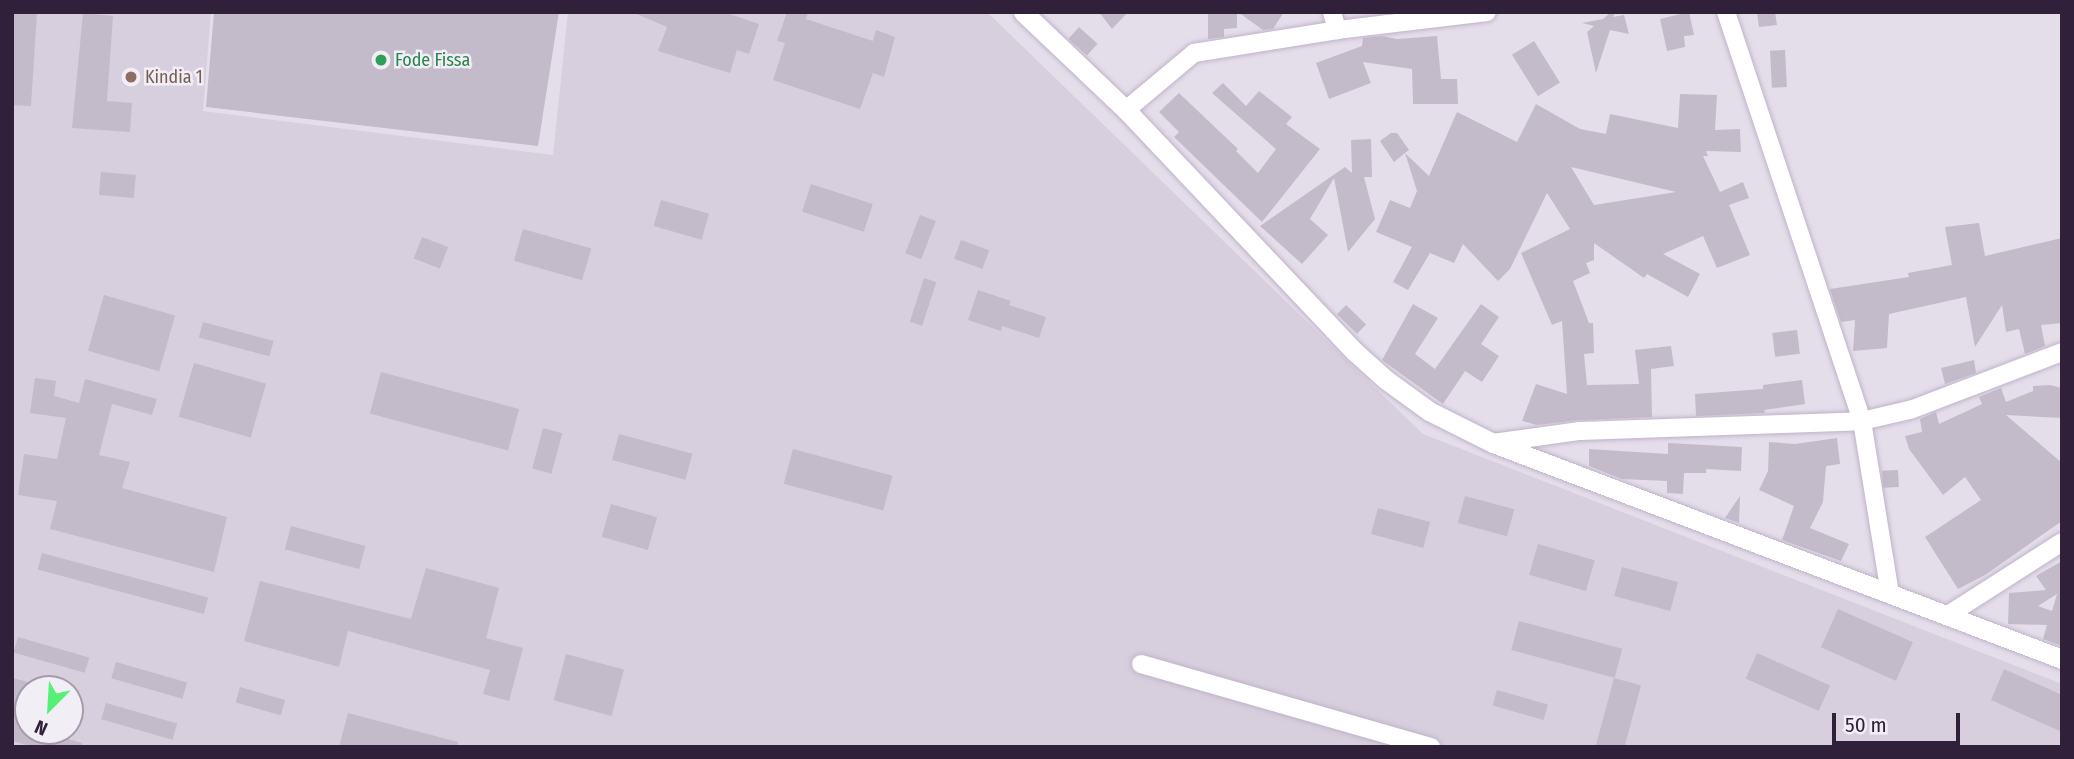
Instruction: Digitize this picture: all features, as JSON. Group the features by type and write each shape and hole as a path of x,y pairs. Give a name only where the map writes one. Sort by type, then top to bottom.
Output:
{"main road":[{"path":"1023,12 1126,110 1365,360 1429,411 1493,443 2062,659"}],"street":[{"path":"1332,12 1337,30"},
{"path":"1126,110 1194,53 1337,30 1487,12"},
{"path":"1726,12 1862,421 1890,594"},
{"path":"1493,443 1580,431 1862,421 1913,409 2062,352"},
{"path":"1948,615 2062,542"},
{"path":"1141,664 1431,747"}],"shaded area":[{"path":"12,12 211,12 203,111 553,155 568,12 987,12 1423,434 2062,684 2062,747 12,747"}],"building":[{"path":"12,12 37,12 31,106 12,105"},
{"name":"Fode Fissa","path":"214,12 559,12 538,146 206,107"},
{"path":"632,12 724,12 759,24 749,54 737,50 730,73 658,51 667,27"},
{"path":"787,12 808,12 806,19 873,41 876,30 895,37 884,77 873,73 860,109 773,80 785,43 777,41"},
{"path":"1099,12 1128,12 1112,29"},
{"path":"1208,12 1237,12 1237,28 1224,29 1224,37 1208,39"},
{"path":"1238,12 1284,12 1273,29 1263,30"},
{"path":"1615,12 1613,17 1624,15 1629,34 1610,30 1596,73 1587,32 1594,26 1582,23 1603,19"},
{"path":"1689,12 1694,35 1684,36 1685,47 1667,51 1660,19"},
{"path":"1757,12 1775,12 1777,25 1759,27"},
{"path":"83,13 113,16 107,101 132,103 130,132 72,128"},
{"path":"1079,27 1098,44 1087,56 1068,39"},
{"path":"1382,36 1397,39 1437,36 1441,79 1457,79 1458,104 1413,104 1412,69 1363,62 1371,83 1329,99 1316,63 1362,46 1363,38"},
{"path":"1534,41 1560,83 1538,96 1512,55"},
{"path":"1785,50 1787,87 1772,88 1770,51"},
{"path":"1223,83 1246,106 1259,91 1292,117 1286,124 1320,149 1262,222 1174,137 1179,132 1159,112 1179,93 1238,149 1236,151 1258,173 1276,149 1212,93"},
{"path":"1680,94 1717,95 1715,130 1740,129 1741,152 1706,151 1708,156 1703,156 1720,192 1743,182 1749,198 1729,205 1750,255 1717,268 1703,236 1663,254 1700,274 1688,297 1647,274 1644,278 1594,243 1594,260 1586,263 1590,273 1573,281 1589,323 1593,323 1594,353 1584,354 1587,385 1639,384 1635,350 1671,346 1674,366 1651,369 1652,417 1537,425 1522,421 1536,384 1567,394 1562,321 1552,325 1521,253 1570,229 1547,193 1510,269 1498,281 1463,244 1454,263 1430,253 1408,290 1393,282 1412,247 1376,232 1390,200 1410,208 1417,191 1405,153 1429,176 1457,112 1517,142 1536,104 1580,129 1606,134 1610,114 1678,128","holes":["1571,167 1676,192 1594,205"]},
{"path":"1391,133 1397,133 1409,150 1394,162 1380,141"},
{"path":"1371,139 1372,177 1364,177 1375,219 1348,252 1334,178 1310,219 1328,235 1302,264 1260,226 1345,167 1352,173 1351,140"},
{"path":"101,172 136,175 134,198 99,195"},
{"path":"811,184 873,204 864,232 802,212"},
{"path":"661,200 709,214 702,240 654,226"},
{"path":"920,215 936,221 921,259 905,253"},
{"path":"1979,223 1985,256 2062,238 2062,323 2041,325 2045,346 2025,354 2019,329 2006,332 2002,305 1975,347 1966,297 1889,314 1887,348 1853,351 1855,320 1841,322 1830,289 1909,277 1908,273 1952,265 1945,227"},
{"path":"523,229 591,249 582,280 514,261"},
{"path":"422,237 448,247 440,269 414,258"},
{"path":"961,240 989,250 982,269 954,259"},
{"path":"924,278 936,282 922,326 910,322"},
{"path":"978,290 1011,301 1009,305 1046,317 1039,338 1002,326 1001,331 968,320"},
{"path":"104,295 175,315 159,371 88,351"},
{"path":"1413,304 1438,318 1415,354 1435,369 1481,304 1499,317 1481,344 1499,356 1482,382 1465,371 1443,404 1382,360"},
{"path":"1346,305 1366,324 1357,334 1337,314"},
{"path":"203,322 274,341 269,356 199,337"},
{"path":"1797,330 1800,354 1775,357 1772,333"},
{"path":"1974,360 1976,373 1945,384 1941,368"},
{"path":"194,363 266,384 251,438 179,417"},
{"path":"381,372 519,409 508,451 370,414"},
{"path":"35,378 56,381 54,396 79,403 85,379 157,399 152,415 112,404 99,455 130,462 122,488 227,517 214,572 50,529 57,501 18,495 24,454 57,459 66,418 30,413"},
{"path":"1802,380 1805,404 1764,410 1765,413 1696,416 1695,394 1763,389 1763,385"},
{"path":"2050,385 2062,388 2062,418 2006,415 2062,463 2062,521 1985,575 1958,589 1925,537 1981,500 1965,477 1943,495 1909,449 1905,436 1922,432 1920,419 1936,412 1939,424 1982,404 1979,397 2001,388 2006,402 2033,391 2033,386"},
{"path":"543,428 562,433 551,474 532,469"},
{"path":"619,434 692,454 685,480 612,460"},
{"path":"1837,438 1840,464 1826,466 1823,502 1810,528 1849,544 1841,561 1782,540 1794,506 1759,490 1768,471 1769,442 1795,444"},
{"path":"1668,443 1742,447 1741,471 1706,469 1706,473 1684,473 1683,494 1667,493 1667,481 1622,479 1589,466 1589,449 1668,454"},
{"path":"793,449 892,476 883,510 784,484"},
{"path":"1898,470 1899,487 1883,488 1882,471"},
{"path":"1465,496 1514,509 1507,536 1458,523"},
{"path":"1740,496 1739,523 1725,518"},
{"path":"611,504 657,517 648,550 602,537"},
{"path":"1378,508 1430,522 1423,548 1371,534"},
{"path":"291,526 365,546 359,569 285,549"},
{"path":"1538,544 1595,560 1586,591 1529,575"},
{"path":"42,553 208,598 204,614 38,569"},
{"path":"2062,561 2062,646 2043,639 2047,625 2008,624 2009,593 2046,590 2036,576","holes":["2057,594 2052,611 2038,606"]},
{"path":"1622,567 1678,582 1670,611 1614,596"},
{"path":"426,568 499,588 486,638 523,648 509,701 483,694 490,670 348,631 339,667 244,641 260,581 411,619"},
{"path":"1838,609 1913,642 1896,681 1821,647"},
{"path":"1519,621 1622,649 1615,678 1511,650"},
{"path":"18,637 89,657 85,673 14,652"},
{"path":"1757,653 1830,686 1819,711 1746,679"},
{"path":"566,654 624,670 612,716 554,700"},
{"path":"116,662 187,682 182,699 111,678"},
{"path":"2004,669 2062,695 2062,732 1991,700"},
{"path":"12,678 14,742 12,741"},
{"path":"1614,678 1641,685 1624,747 1596,747"},
{"path":"240,687 285,700 281,715 236,702"},
{"path":"1497,690 1548,705 1544,720 1493,705"},
{"path":"106,703 177,723 172,740 101,719"},
{"path":"348,713 458,742 457,747 339,747"},
{"path":"27,745 82,745 82,747"}],"place":[{"name":"Fode Fissa","path":"381,60"},
{"name":"Kindia 1","path":"131,77"}]}
